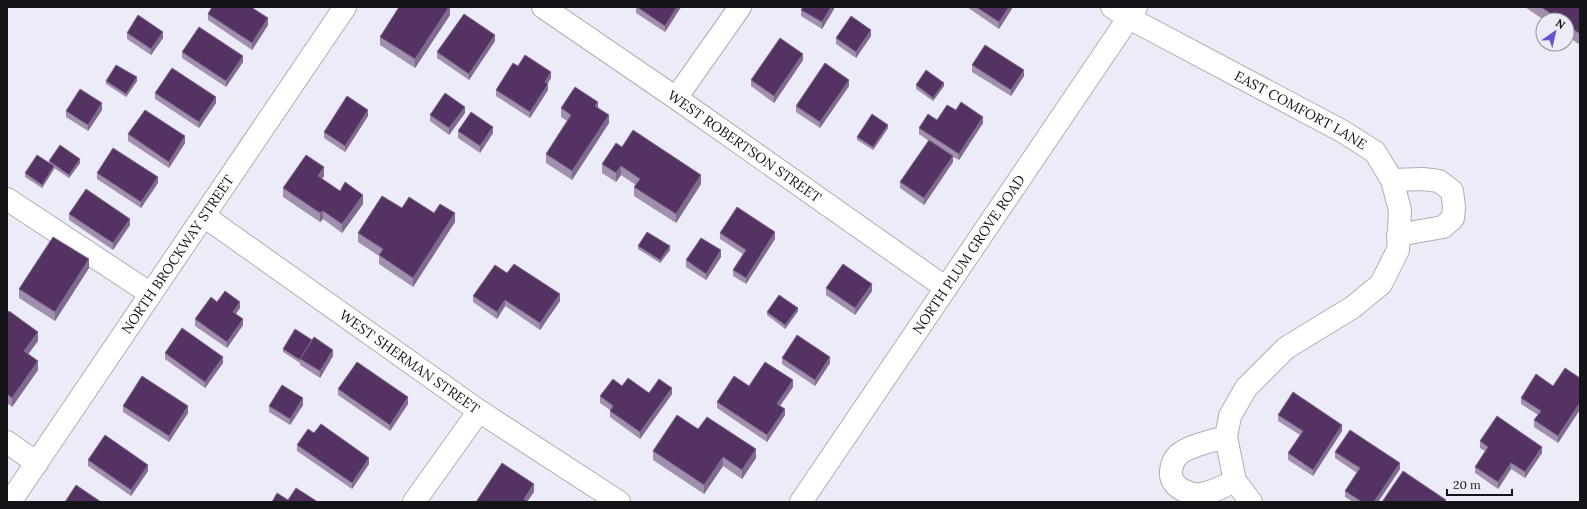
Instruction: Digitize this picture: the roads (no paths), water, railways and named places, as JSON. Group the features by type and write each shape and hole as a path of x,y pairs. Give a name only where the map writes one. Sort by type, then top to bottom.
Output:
{"street":[{"name":"NORTH BROCKWAY STREET","path":"10,502 345,7"},
{"name":"WEST ROBERTSON STREET","path":"543,7 676,98 946,288"},
{"path":"676,98 740,7"},
{"name":"EAST COMFORT LANE","path":"1126,11 1342,131 1376,152 1392,180 1400,210 1398,250 1381,284 1353,307 1286,348 1246,388 1230,416 1226,437"},
{"name":"NORTH PLUM GROVE ROAD","path":"801,502 946,288 1126,11"},
{"path":"1392,180 1423,179 1439,181 1452,191 1454,207 1453,218 1443,227 1398,235"},
{"path":"7,199 151,294"},
{"name":"WEST SHERMAN STREET","path":"204,216 479,411 619,502"},
{"path":"414,502 479,411"},
{"path":"1235,481 1211,491 1195,494 1183,490 1174,484 1171,474 1173,462 1181,452 1226,437 1235,481 1251,502"},
{"path":"7,442 37,463"}]}
